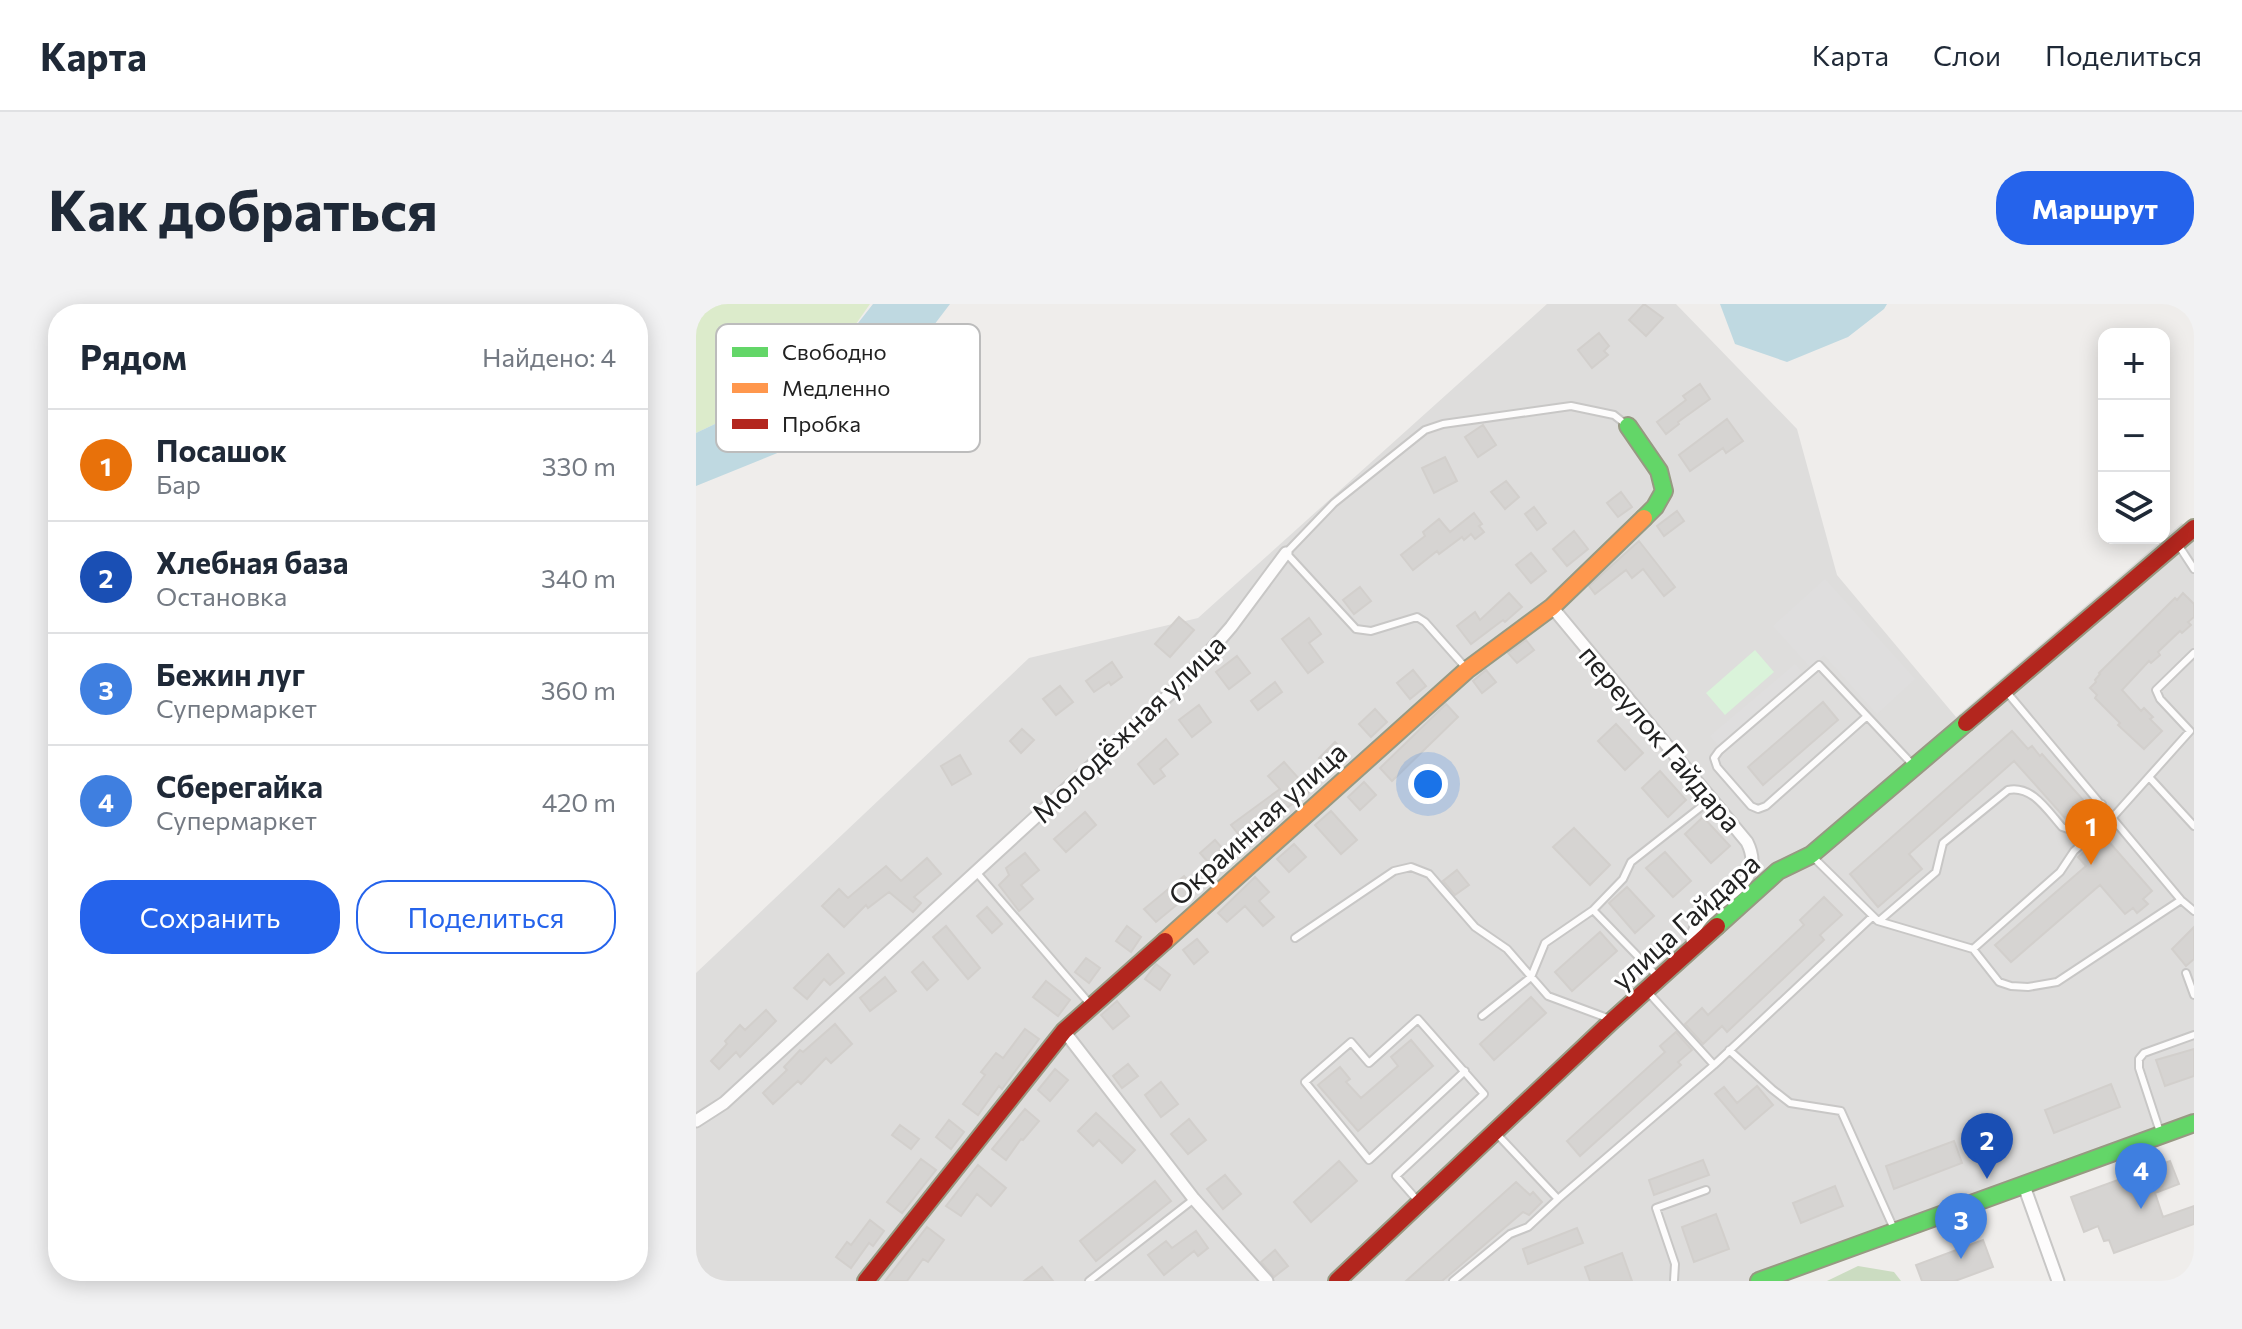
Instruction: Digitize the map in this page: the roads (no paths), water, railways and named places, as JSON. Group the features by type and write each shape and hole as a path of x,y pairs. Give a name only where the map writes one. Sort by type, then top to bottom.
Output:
{"street":[{"name":"Окраинная улица","path":"866,1281 1064,1031 1467,670 1552,607 1655,507 1664,491 1659,471 1628,426"},
{"name":"улица Гайдара","path":"1337,1281 1613,1020 1778,871 1811,855 2194,528"},
{"name":"Молодёжная улица","path":"696,1121 724,1103 1185,680 1231,627 1286,553"},
{"name":"переулок Гайдара","path":"1552,607 1747,842 1753,854 1750,876 1696,926 1692,940 1697,947"},
{"path":"1064,1031 1194,1199 1267,1281"},
{"path":"1759,1281 2194,1123"},
{"path":"2024,1186 2058,1281"}],"lane":[{"name":"Молодёжная улица","path":"1286,553 1334,503 1425,430 1443,424 1571,406 1614,415 1628,426"},
{"path":"2177,543 2194,569"},
{"path":"1286,553 1356,629 1371,631 1417,617 1467,670"},
{"path":"1973,949 2060,872 2074,851 2113,817 2192,731 2160,699 2156,690 2194,653"},
{"path":"1866,717 1766,806 1758,809 1751,806 1717,767 1714,758 1819,665 1915,767"},
{"path":"2005,690 2181,900 2194,911"},
{"path":"2149,777 2194,826"},
{"path":"1453,1281 1510,1234 1528,1227 1875,919 1936,872 1943,843 2008,790 2028,790 2062,827 2068,829 2102,804"},
{"path":"1482,1016 1531,977 1545,943 1593,910 1614,890 1631,862 1711,799"},
{"path":"1811,855 1875,919 1973,949 1999,982 2011,986 2028,987 2057,982 2181,900"},
{"path":"1295,938 1394,871 1411,867 1429,874 1475,927 1507,949 1548,996 1613,1020"},
{"path":"977,873 1091,1005"},
{"path":"1593,910 1714,1065"},
{"path":"2186,973 2194,995"},
{"path":"1420,1203 1396,1176 1484,1094 1465,1071 1418,1019 1369,1063 1351,1042 1305,1082 1369,1160 1465,1071"},
{"path":"2161,1135 2139,1068 2139,1059 2144,1053 2194,1035"},
{"path":"1729,1050 1790,1103 1841,1111 1895,1232"},
{"path":"1495,1132 1558,1199"},
{"path":"1674,1281 1675,1264 1656,1208 1706,1190"},
{"path":"1089,1281 1194,1199"}],"water":[{"path":"873,304 950,304 935,324 857,324"},
{"path":"1720,304 1887,304 1848,337 1787,362 1735,344"},
{"path":"716,423 716,452 780,452 696,486 696,433"}],"place":[{"name":"Посашок","path":"2091,865"},
{"name":"Хлебная база","path":"1987,1179"},
{"name":"Сберегайка","path":"2141,1209"},
{"name":"Бежин луг","path":"1961,1259"}]}
